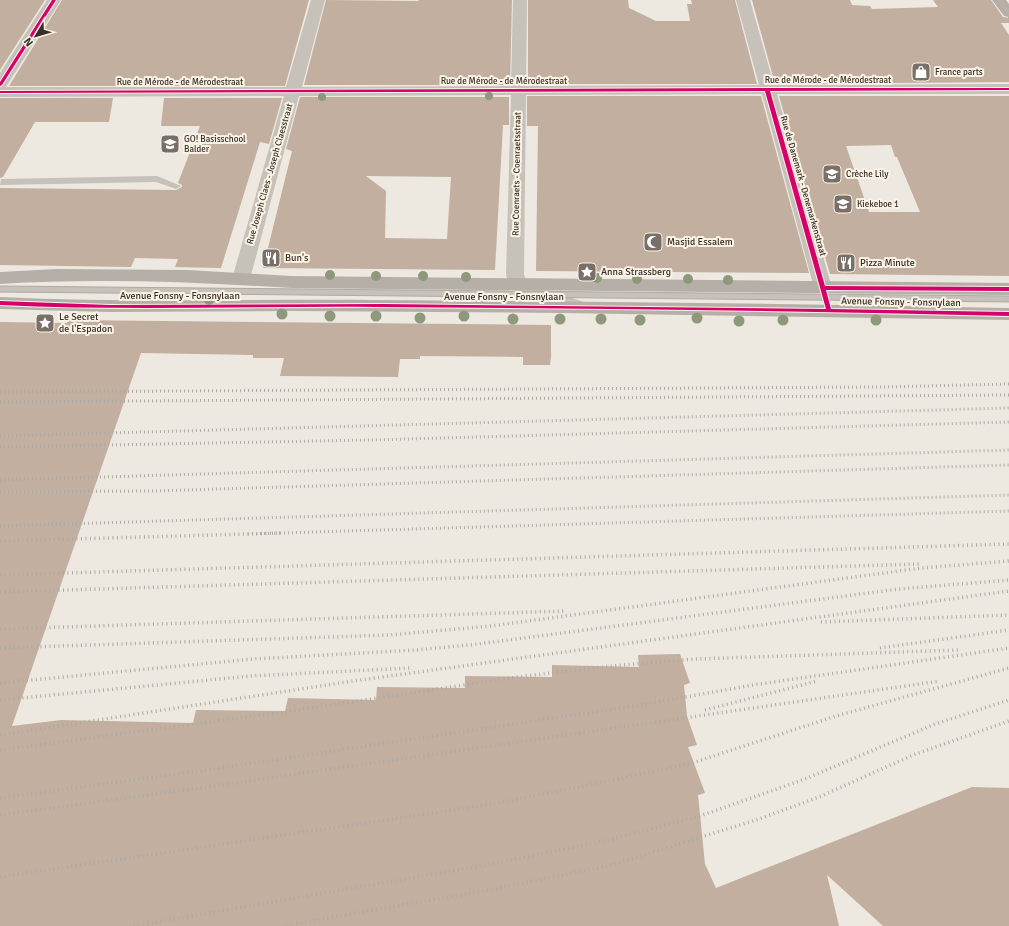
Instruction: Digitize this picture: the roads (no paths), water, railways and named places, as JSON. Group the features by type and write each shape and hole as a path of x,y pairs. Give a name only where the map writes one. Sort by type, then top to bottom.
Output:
{"main road":[{"path":"999,0 1009,13"},
{"name":"Avenue Fonsny - Fonsnylaan","path":"0,278 57,275 188,276 291,282 1009,290"},
{"name":"Avenue Fonsny - Fonsnylaan","path":"0,303 54,306 186,307 292,305 482,308 577,306 1009,314"}],"street":[{"path":"0,85 54,0"},
{"name":"Rue Joseph Claes - Joseph Claesstraat","path":"241,278 318,0"},
{"name":"Rue Coenraets - Coenraetsstraat","path":"518,284 515,274 520,0"},
{"name":"Rue de Danemark - Denemarkenstraat","path":"743,0 822,288"},
{"name":"Rue de Mérode - de Mérodestraat","path":"0,92 1009,89"},
{"path":"518,284 543,295 577,306"}],"lane":[{"path":"1,182 157,179 176,186"},
{"name":"Avenue Fonsny - Fonsnylaan","path":"0,289 1009,299"}],"tram line":[{"path":"995,0 1009,18"},
{"path":"1003,0 1009,8"},
{"path":"0,286 1009,296"},
{"path":"0,292 1009,302"}],"railway":[{"path":"0,392 881,387 1009,384"},
{"path":"0,402 1009,395"},
{"path":"0,436 1009,408"},
{"path":"0,447 371,440 1009,422"},
{"path":"0,480 1009,450"},
{"path":"0,492 152,491 1009,465"},
{"path":"0,526 1009,495"},
{"path":"267,533 1009,511"},
{"path":"0,541 267,533"},
{"path":"248,534 267,533"},
{"path":"267,533 282,533"},
{"path":"0,575 1009,544"},
{"path":"0,648 389,635 491,626 921,568 1009,561"},
{"path":"0,592 919,564"},
{"path":"0,683 253,659 416,650 478,644 899,589 1009,580"},
{"path":"0,735 353,681 1009,591"},
{"path":"0,629 565,611"},
{"path":"821,622 1009,615"},
{"path":"880,648 1009,630"},
{"path":"0,798 206,770 640,705 753,685 1009,648"},
{"path":"0,750 285,712 517,677 611,666 695,659 960,650"},
{"path":"0,700 251,676 410,668"},
{"path":"0,877 487,805 609,781 692,763 836,716 1009,668"},
{"path":"705,710 817,681"},
{"path":"0,815 200,788 940,681"},
{"path":"134,926 492,864 613,839 700,816 805,779 935,724 1009,700"},
{"path":"283,926 488,890 608,866 759,819 819,797 913,755 1009,721"}],"place":[{"name":"France parts","path":"921,72"},
{"name":"GO! Basisschool Balder","path":"170,144"},
{"name":"Crèche Lily","path":"832,174"},
{"name":"Kiekeboe 1","path":"843,204"},
{"name":"Masjid Essalem","path":"653,242"},
{"name":"Bun's","path":"271,258"},
{"name":"Pizza Minute","path":"846,263"},
{"name":"Anna Strassberg","path":"587,272"},
{"name":"Le Secret de l'Espadon","path":"45,323"}]}
